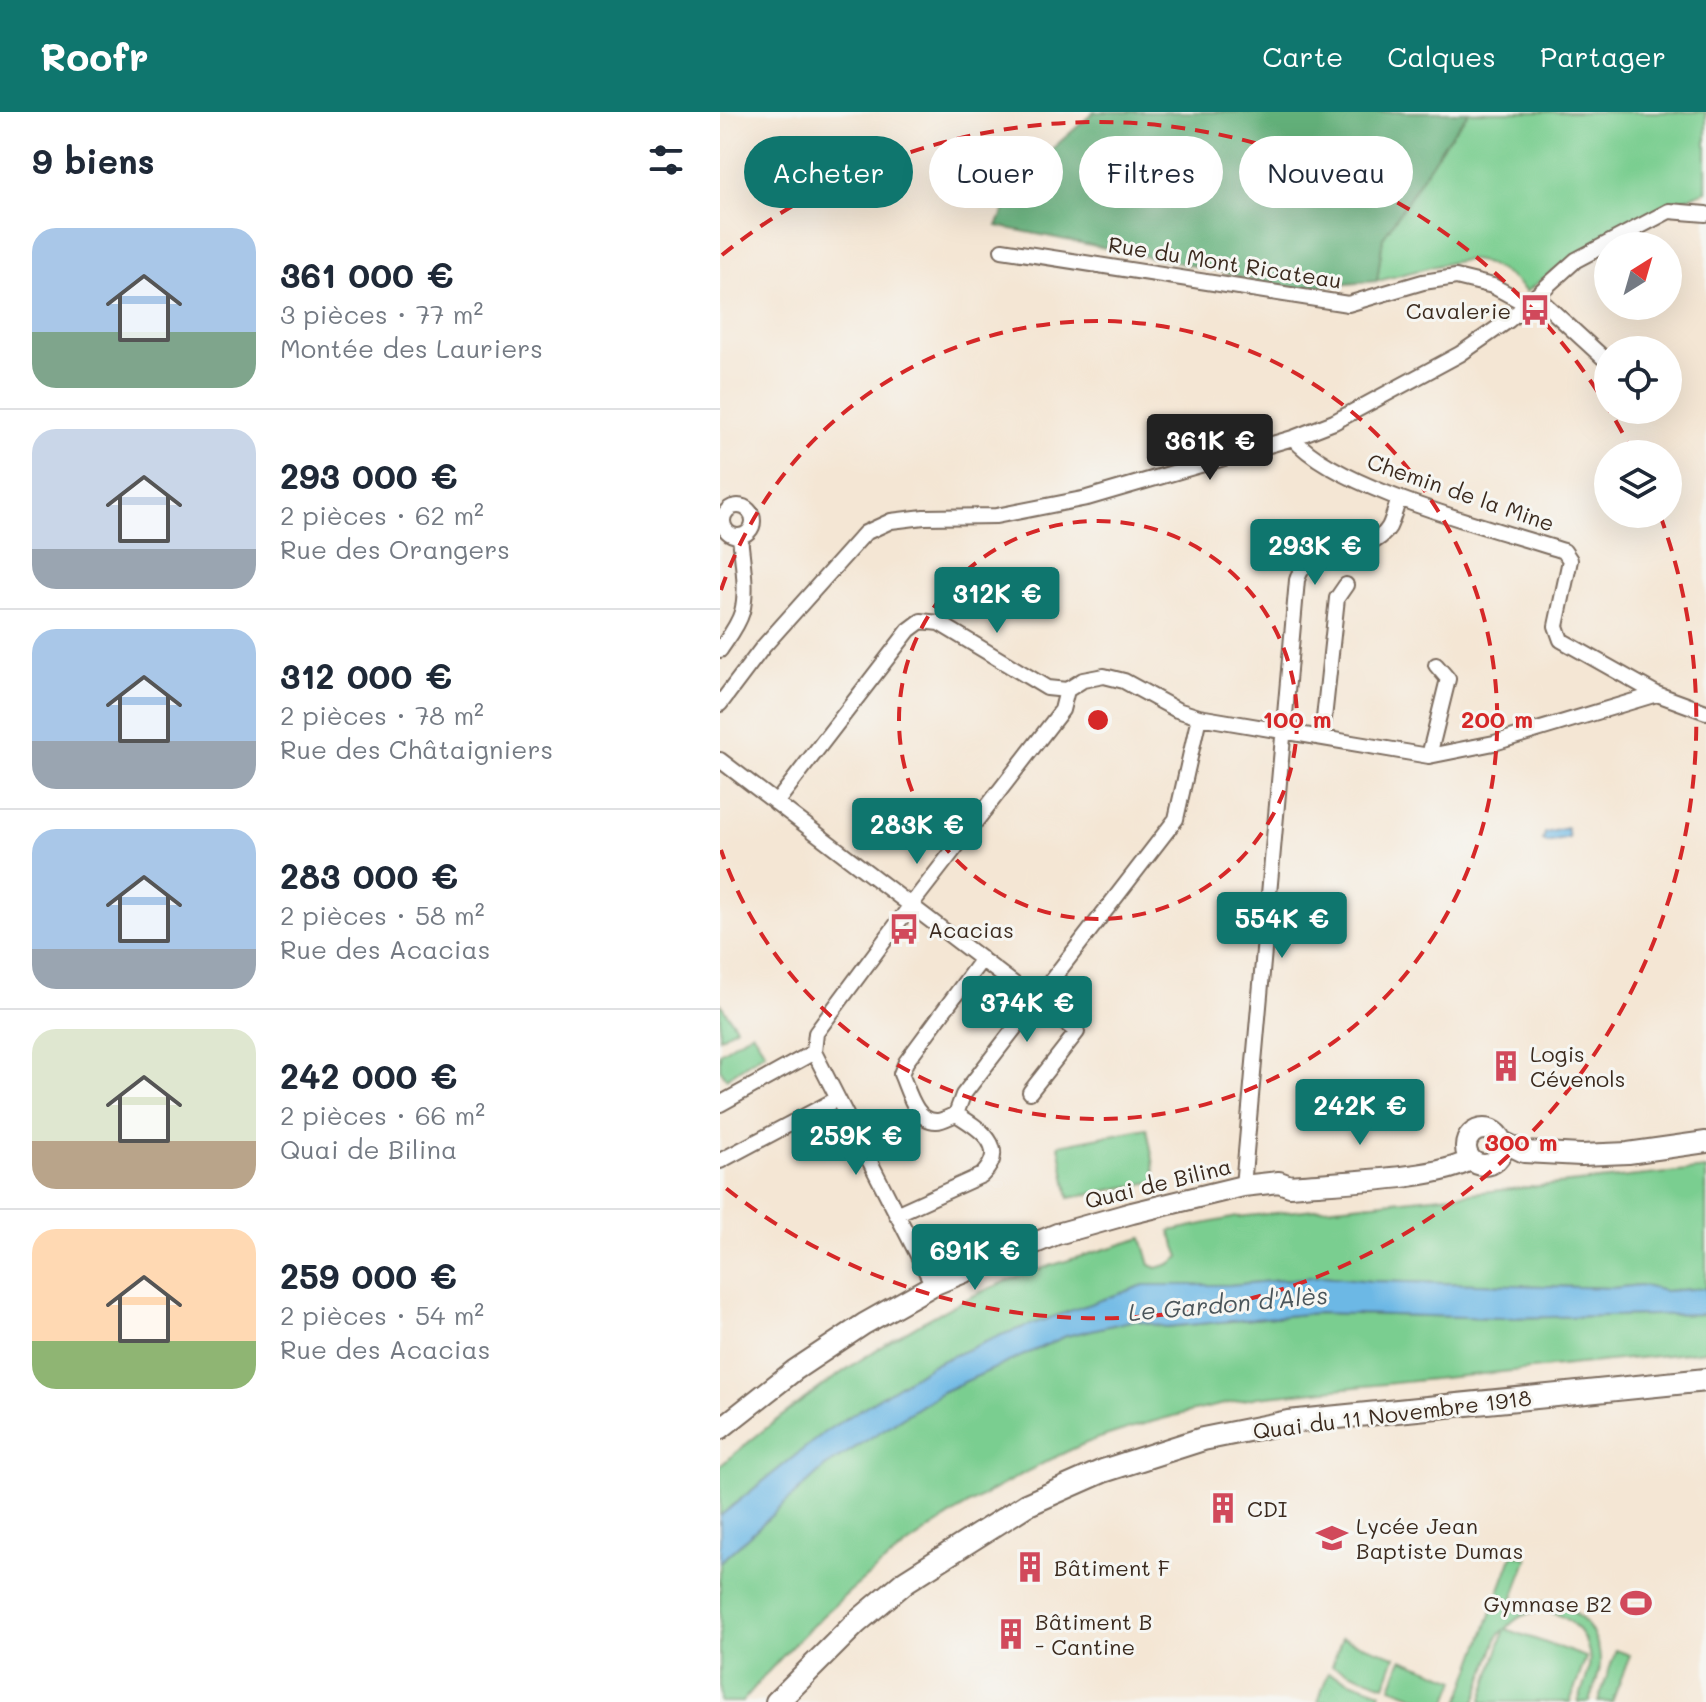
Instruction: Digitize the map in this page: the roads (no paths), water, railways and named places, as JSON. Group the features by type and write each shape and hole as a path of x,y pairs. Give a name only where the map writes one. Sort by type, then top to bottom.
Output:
{"main road":[{"path":"1499,1151 1496,1133 1485,1129 1474,1133 1469,1153 1481,1164 1499,1151 1581,1155 1628,1153 1706,1142"},
{"name":"Quai de Bilina","path":"720,1429 795,1370 864,1324 933,1285 1057,1234 1243,1186 1279,1182 1288,1175 1424,1165 1469,1153"},
{"name":"Quai du 11 Novembre 1918","path":"777,1702 856,1623 906,1581 1026,1505 1103,1471 1203,1439 1288,1422 1706,1380"}],"street":[{"path":"720,704 763,647 865,533 891,521 924,517 996,516 1087,498 1293,438 1334,422 1460,354 1532,301 1576,260 1669,211 1703,210"},
{"name":"Rue du Mont Ricateau","path":"1002,250 1348,304 1423,282 1456,277 1493,286 1532,301 1594,351"},
{"name":"Chemin de la Mine","path":"1293,438 1302,449 1332,469 1399,498 1564,551 1570,560 1556,626 1561,640 1657,694 1706,712"},
{"path":"1243,1186 1297,580 1301,568 1314,555 1364,545 1379,537 1388,528 1399,498"},
{"path":"720,650 743,611 740,536"},
{"path":"1322,737 1337,598 1346,585"},
{"path":"776,803 909,630 921,621 939,623 1047,688 1067,690 1083,680 1104,676 1124,681 1177,710 1199,717 1429,756 1494,743 1657,694"},
{"path":"1429,756 1448,679 1436,665"},
{"path":"933,1285 814,1052 816,1033 1062,710 1067,690"},
{"path":"956,1114 963,1095 1176,819 1199,717"},
{"path":"720,760 1077,1032 1030,1092"},
{"path":"956,1114 936,1121 924,1117 916,1110 901,1074 906,1062 982,959"},
{"path":"720,1104 814,1052"},
{"path":"720,1161 837,1099"},
{"path":"896,1214 982,1175 991,1166 993,1154 983,1131 956,1114"}],"water":[{"path":"1567,828 1569,838 1547,843 1543,840 1545,833"},
{"name":"Le Gardon d'Alès","path":"1323,1276 1371,1281 1613,1288 1640,1285 1665,1291 1706,1288 1706,1314 1501,1318 1317,1313 1166,1327 1134,1320 1066,1336 942,1392 825,1467 720,1562 720,1516 826,1431 932,1365 1001,1335 1144,1285 1229,1285"}],"place":[{"name":"Cavalerie","path":"1535,310"},
{"name":"Acacias","path":"904,929"},
{"name":"Logis Cévenols","path":"1506,1066"},
{"name":"CDI","path":"1223,1508"},
{"name":"Lycée Jean Baptiste Dumas","path":"1332,1538"},
{"name":"Bâtiment F","path":"1030,1567"},
{"name":"Gymnase B2","path":"1636,1603"},
{"name":"Bâtiment B - Cantine","path":"1011,1634"}]}
